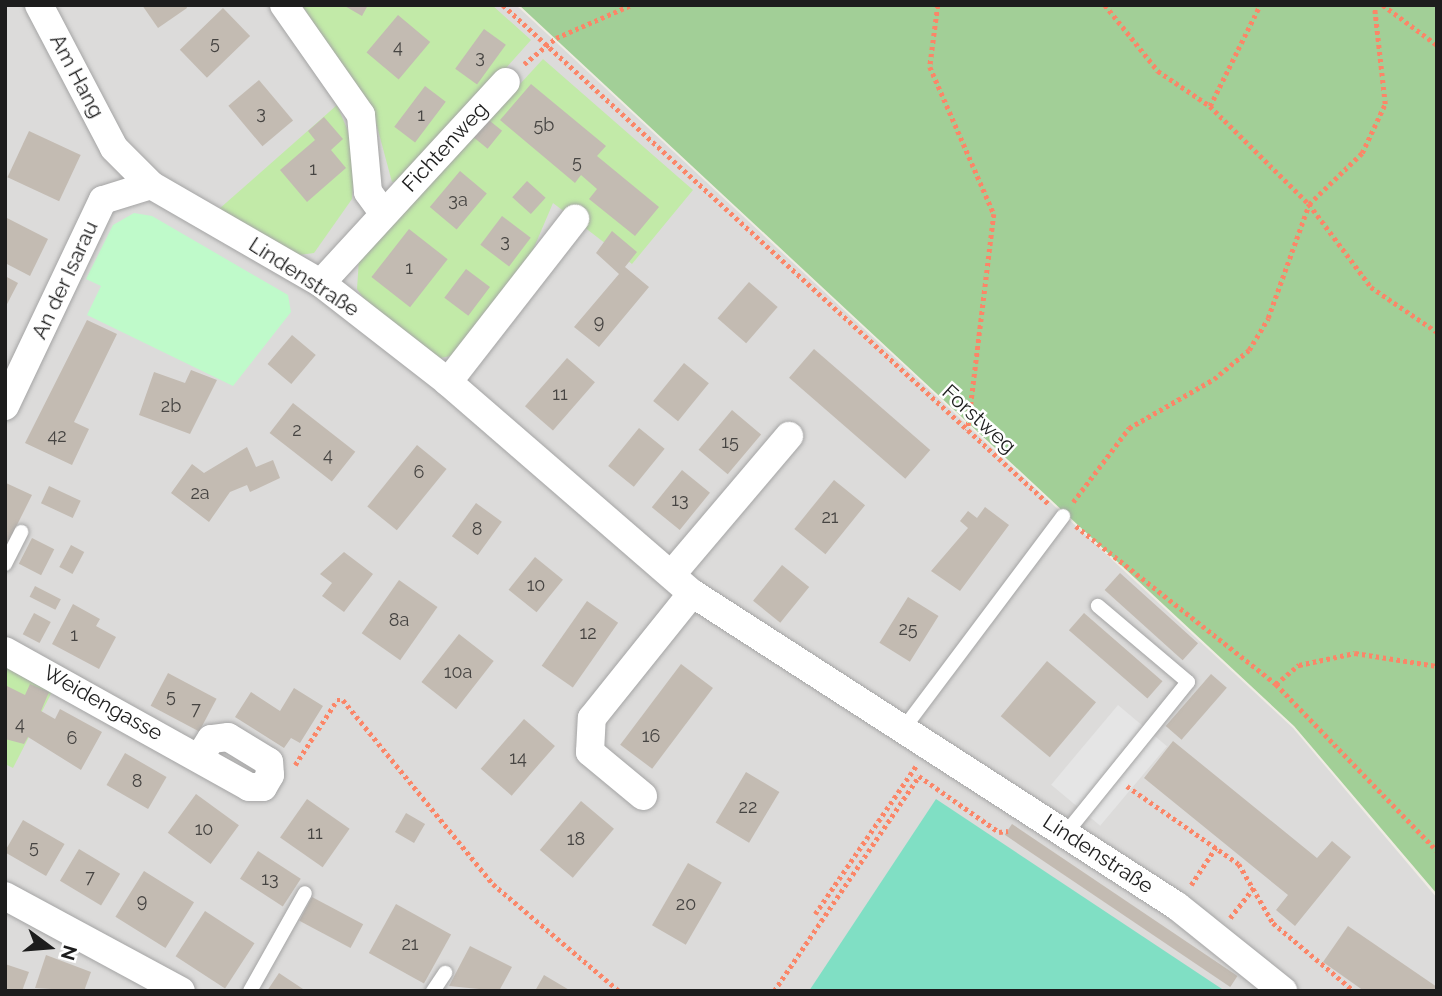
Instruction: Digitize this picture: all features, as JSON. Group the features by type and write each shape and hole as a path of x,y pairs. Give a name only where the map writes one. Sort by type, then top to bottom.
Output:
{"street":[{"name":"Am Hang","path":"39,5 114,148 151,185"},
{"path":"284,5 361,115 369,192 383,213"},
{"name":"Fichtenweg","path":"321,283 506,82"},
{"path":"103,200 114,148"},
{"name":"An der Isarau","path":"5,406 103,200 151,185"},
{"name":"Lindenstraße","path":"151,185 321,283 448,382 682,583 1177,906 1217,934 1283,991"},
{"path":"448,382 575,219"},
{"path":"643,796 590,752 592,718 682,583 789,436"},
{"name":"Weidengasse","path":"5,650 249,787 263,787 270,775"},
{"path":"5,895 181,991"}],"lane":[{"path":"904,728 1063,516"},
{"path":"5,564 20,532"},
{"path":"1066,833 1188,682 1098,606"},
{"path":"250,991 305,893"},
{"path":"433,991 444,973"}],"path":[{"name":"Forstweg","path":"503,5 1063,516 1276,684 1437,851"},
{"path":"506,82 547,45 631,5"},
{"path":"938,5 930,67 994,214 968,430"},
{"path":"1105,5 1158,71 1210,106 1309,204 1371,287 1437,332"},
{"path":"1210,106 1259,5"},
{"path":"1063,516 1129,428 1214,379 1249,350 1268,318 1309,204 1362,153 1385,104 1374,5"},
{"path":"1384,5 1437,45"},
{"path":"1276,684 1299,665 1354,653 1437,666"},
{"path":"270,775 294,766 337,700 343,700 493,884 619,991"},
{"path":"815,914 929,744"},
{"path":"1112,775 1216,847 1255,887 1273,923 1354,991"},
{"path":"774,991 919,776 999,832 1008,831"},
{"path":"1177,906 1216,847"},
{"path":"1217,934 1255,887"}],"shaded area":[{"path":"5,5 516,5 1293,728 1437,898 1437,991 5,991"},
{"path":"1118,705 1167,746 1100,826 1051,785"}],"green space":[{"path":"302,5 492,5 531,40 406,180 392,182 375,119"},
{"path":"519,5 1437,5 1437,894 1294,726"},
{"path":"543,59 693,190 632,264 553,203 527,264 456,355 440,358 366,302 357,289 359,259"},
{"path":"337,105 356,150 352,199 314,253 299,255 219,209"},
{"path":"134,213 152,216 288,295 291,312 233,386 87,315 101,286 86,279 113,225"},
{"path":"5,662 55,686 13,768 5,764"},
{"path":"936,799 1225,991 809,991"}],"building":[{"path":"142,5 186,5 187,8 158,28"},
{"path":"343,5 368,5 362,16"},
{"path":"223,8 250,36 207,78 180,50"},
{"path":"398,15 430,42 399,80 367,53"},
{"path":"484,29 506,45 477,85 455,69"},
{"path":"259,80 293,121 262,146 228,106"},
{"path":"531,84 606,146 597,156 659,207 635,236 589,199 597,189 581,175 575,183 500,120"},
{"path":"425,86 446,102 415,142 394,127"},
{"path":"324,117 343,139 331,150 346,168 307,202 280,170 315,140 308,131"},
{"path":"485,117 502,131 488,149 471,135"},
{"path":"29,131 81,155 59,201 7,177"},
{"path":"460,171 487,193 457,230 430,207"},
{"path":"527,181 546,198 531,214 512,197"},
{"path":"502,216 531,238 509,266 480,245"},
{"path":"5,217 48,239 30,276 5,263"},
{"path":"409,229 448,259 410,307 371,277"},
{"path":"612,231 637,252 625,267 649,287 599,347 574,327 619,274 596,253"},
{"path":"466,269 490,287 468,316 444,298"},
{"path":"5,276 18,283 5,308"},
{"path":"749,282 778,307 746,343 718,318"},
{"path":"87,320 117,334 74,422 89,429 72,465 25,443"},
{"path":"292,335 316,355 291,384 268,364"},
{"path":"814,349 930,450 905,479 789,378"},
{"path":"567,358 595,382 553,431 525,406"},
{"path":"684,363 709,383 678,421 653,401"},
{"path":"191,370 217,380 190,434 139,415 154,372 185,383"},
{"path":"293,403 355,452 332,482 270,433"},
{"path":"732,410 761,434 728,474 699,450"},
{"path":"639,428 665,449 634,487 608,466"},
{"path":"417,445 447,469 397,530 367,506"},
{"path":"247,447 256,467 273,460 280,478 250,492 247,485 230,492 209,522 171,493 192,464 204,473"},
{"path":"682,470 710,493 680,530 652,507"},
{"path":"834,480 865,505 825,554 794,529"},
{"path":"5,484 32,495 5,549"},
{"path":"49,486 81,501 73,518 41,503"},
{"path":"476,503 502,522 478,555 452,536"},
{"path":"985,507 1009,525 960,591 931,571 968,528 960,521 968,511 977,518"},
{"path":"32,538 54,549 41,575 19,564"},
{"path":"71,545 84,552 73,574 59,567"},
{"path":"344,552 373,574 344,612 322,596 332,583 320,574"},
{"path":"535,557 563,580 537,612 509,590"},
{"path":"782,565 809,587 780,623 753,601"},
{"path":"1120,573 1198,643 1183,660 1105,590"},
{"path":"399,580 438,607 400,660 362,633"},
{"path":"35,586 61,599 55,610 30,597"},
{"path":"908,597 939,616 910,662 879,643"},
{"path":"587,601 618,623 573,688 542,666"},
{"path":"73,604 100,619 96,626 116,637 99,669 52,644"},
{"path":"34,613 51,622 40,643 23,634"},
{"path":"1084,613 1162,681 1147,699 1069,630"},
{"path":"459,634 494,661 456,709 421,682"},
{"path":"1047,661 1096,702 1050,757 1001,716"},
{"path":"681,664 713,688 652,769 620,745"},
{"path":"168,673 217,699 199,731 151,706"},
{"path":"1211,674 1227,688 1182,740 1166,726"},
{"path":"30,684 49,692 41,711 55,719 60,709 102,732 81,770 28,737 24,744 5,739 5,685 25,695"},
{"path":"294,688 323,706 300,743 291,738 284,748 235,717 251,692 280,711"},
{"path":"524,719 555,746 512,796 481,769"},
{"path":"1173,741 1317,858 1332,841 1351,857 1295,926 1276,910 1288,895 1144,778"},
{"path":"125,753 167,777 148,809 106,785"},
{"path":"746,772 779,792 749,843 716,823"},
{"path":"196,794 239,825 211,864 168,833"},
{"path":"307,799 350,829 323,867 280,838"},
{"path":"581,801 614,829 573,878 540,850"},
{"path":"406,813 425,824 414,843 395,832"},
{"path":"23,820 65,844 46,876 5,852"},
{"path":"1012,824 1237,976 1230,987 1005,835"},
{"path":"79,849 120,874 101,905 60,881"},
{"path":"258,851 301,879 283,906 240,879"},
{"path":"688,863 722,882 686,945 652,925"},
{"path":"144,871 194,902 165,948 115,917"},
{"path":"312,897 363,924 351,948 299,921"},
{"path":"396,904 451,935 424,984 369,953"},
{"path":"205,911 254,943 225,988 176,956"},
{"path":"1348,926 1437,987 1437,991 1364,991 1323,962"},
{"path":"470,946 512,967 499,991 449,986"},
{"path":"46,955 91,972 84,991 35,988"},
{"path":"5,964 29,972 22,991 5,991"},
{"path":"279,973 306,991 267,991"},
{"path":"544,975 571,991 535,991"}]}
